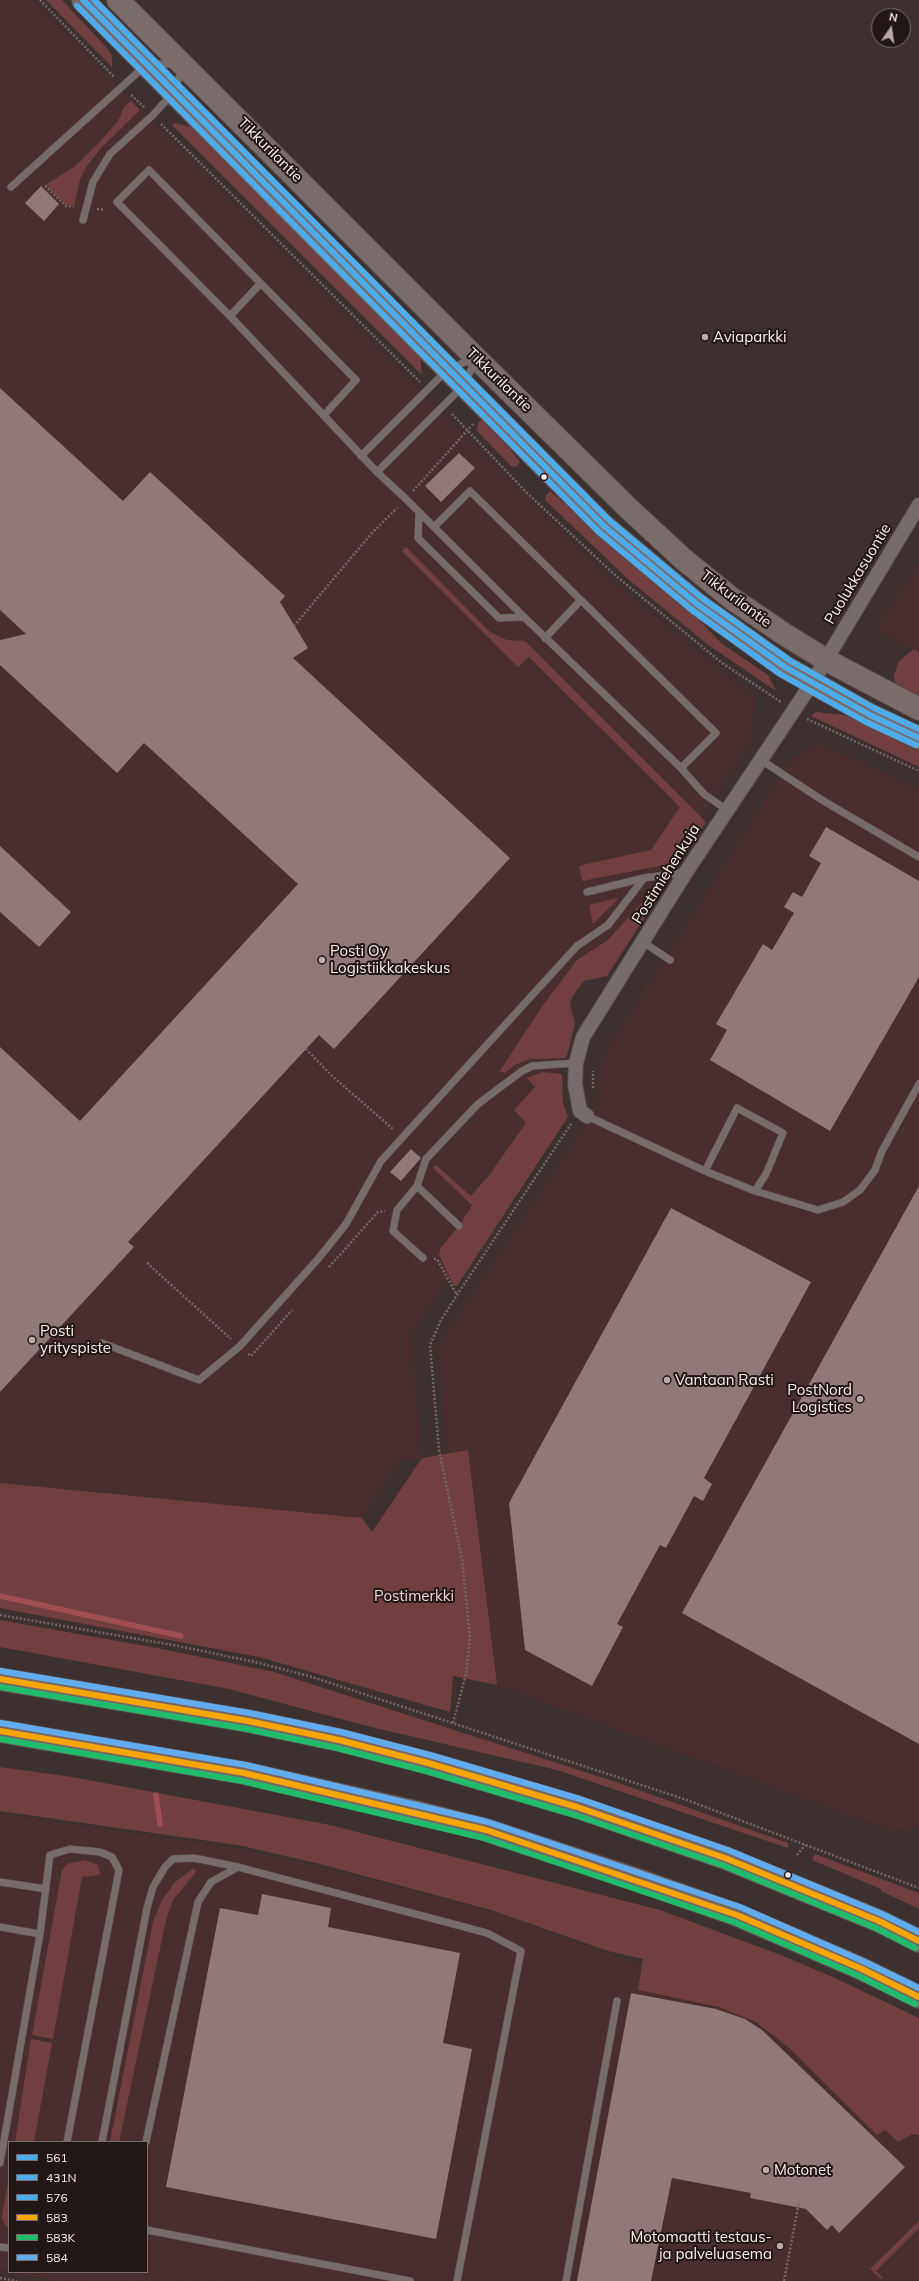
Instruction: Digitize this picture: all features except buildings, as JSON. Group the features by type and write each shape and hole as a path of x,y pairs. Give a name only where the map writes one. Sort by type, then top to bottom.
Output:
{"highway":[{"path":"0,1668 77,1691"},
{"path":"0,1679 248,1721 340,1740 428,1763 578,1807 724,1858 878,1921 919,1941"},
{"path":"0,1731 244,1773 420,1813 486,1830 609,1870 737,1915 862,1969 919,1997"},
{"path":"0,1736 26,1735"}],"main road":[{"name":"Tikkurilantie","path":"83,0 604,526 697,604 812,683 870,715 919,738"},
{"name":"Tikkurilantie","path":"118,0 184,64 476,358 627,507 682,558 732,598 826,660 919,709"}],"street":[{"name":"Puolukkasuontie","path":"826,660 919,506"},
{"name":"Postimiehenkuja","path":"583,1114 575,1084 576,1063 583,1037 599,1009 643,942 686,872 826,660"}],"lane":[{"path":"11,187 147,64 184,64 174,92 153,115 110,154 93,182 83,220"},
{"path":"324,415 356,380 149,170 117,202 230,316 377,472 406,498 420,514 434,526 524,617 681,768 704,794 727,810"},
{"path":"230,316 260,284"},
{"path":"361,456 448,369 476,358"},
{"path":"377,472 464,385 476,358"},
{"path":"434,526 470,491 716,733 681,768"},
{"path":"420,514 418,538 499,618 524,617"},
{"path":"546,638 581,600"},
{"path":"761,760 822,800 919,857"},
{"path":"587,892 644,878 686,872"},
{"path":"102,1343 199,1380 240,1346 318,1259 346,1224 381,1161 577,946 608,926 644,878"},
{"path":"643,942 670,960"},
{"path":"424,1258 393,1231 397,1210 417,1186 426,1159 478,1104 522,1071 532,1066 576,1063"},
{"path":"583,1114 705,1171 755,1191 818,1210 843,1202 860,1190 875,1170 882,1151 919,1084"},
{"path":"705,1171 737,1108 783,1133 766,1174 755,1191"},
{"path":"417,1186 459,1226"},
{"path":"0,2163 40,1934 50,1855 59,1851 70,1849 100,1852 112,1857 119,1870 67,2141"},
{"path":"102,2141 147,1908 153,1887 165,1867 173,1859 194,1858 238,1867 486,1933 521,1951 457,2281"},
{"path":"146,2141 198,1902 211,1882 238,1867"},
{"path":"0,1882 46,1889"},
{"path":"0,1927 40,1934"},
{"path":"566,2281 617,2001"},
{"path":"148,2230 410,2281"}],"path":[{"path":"45,186 66,206 105,210"},
{"path":"294,626 371,534 381,525"},
{"path":"802,725 806,718"},
{"path":"306,1049 331,1075 392,1128"},
{"path":"453,1723 466,1674 470,1638 462,1559 439,1450 430,1345 441,1320 457,1295 583,1114 593,1092 593,1069"},
{"path":"424,1258 437,1259 457,1295"},
{"path":"0,1615 178,1646 255,1662 309,1676 453,1723 526,1749 687,1800 919,1888"},
{"path":"796,1856 805,1845"},
{"path":"784,2281 799,2202"},
{"path":"0,2278 17,2281"}],"shaded area":[{"path":"0,0 32,0 470,441 611,580 755,699 750,743 600,970 584,967 562,1002 569,1018 550,1126 410,1336 422,1458 399,1461 362,1518 0,1483"},
{"path":"919,563 919,652 876,628"},
{"path":"818,743 919,789 919,1827 894,1832 497,1685 468,1450 447,1452 438,1345 574,1141 598,1100 601,1060 790,761"},
{"path":"0,1813 239,1848 385,1883 490,1911 603,1951 763,2012 919,2097 919,2280 58,2281 14,2273 148,2273 148,2141 8,2141 8,2272 0,2270"}],"green space":[{"path":"46,0 62,0 106,47 112,56 112,67"},
{"path":"131,101 140,110 101,148 86,167 80,179 74,206 66,205 45,185 74,167 98,144 118,121 124,107"},
{"path":"175,123 190,127 202,134 420,356 422,375 172,125"},
{"path":"484,417 520,462 517,466 512,467 477,431 478,423"},
{"path":"550,491 698,619 721,643 768,675 776,691 707,644 629,580 545,500 546,495"},
{"path":"406,547 490,632 507,640 525,641 706,822 686,853 676,862 582,881 579,867 582,865 651,850 680,807 529,657 518,667 402,551"},
{"path":"914,649 919,652 919,698 896,687 894,675 899,661"},
{"path":"816,712 844,715 919,749 919,767 811,716"},
{"path":"647,897 650,904 649,911 607,976 584,981 574,994 570,1003 575,1024 565,1058 530,1059 517,1064 504,1073 500,1071 543,1005 577,960 608,940"},
{"path":"617,898 617,900 593,924 589,905"},
{"path":"542,1072 562,1074 563,1103 568,1117 457,1286 454,1286 439,1255 441,1247 459,1226 472,1205 433,1168 436,1165 471,1196 490,1174 526,1123 514,1110 535,1087 527,1078"},
{"name":"Postimerkki","path":"468,1450 497,1685 453,1676 450,1712 259,1657 0,1608 0,1483 362,1518 372,1532 422,1458"},
{"path":"0,1620 157,1648 274,1672 616,1782 788,1843 788,1848 557,1770 371,1727 229,1689 0,1647"},
{"path":"0,1767 72,1777 330,1825 660,1910 781,1955 835,1978 919,2018 919,2135 912,2134 898,2142 885,2130 877,2135 788,2047 756,2022 719,2007 638,1990 643,1959 608,1951 491,1910 320,1864 238,1845 0,1811"},
{"path":"815,1854 919,1893 919,1909 881,1891 881,1889 812,1860"},
{"path":"85,1860 98,1865 100,1875 82,1877 53,2039 32,2035 62,1870 67,1864"},
{"path":"194,1868 196,1872 173,1900 166,1920 119,2141 110,2141 153,1922 162,1900 175,1882"},
{"path":"31,2039 52,2043 34,2141 15,2141"},
{"path":"8,2183 8,2227 5,2225 2,2217"},
{"path":"919,2221 919,2228 876,2271 883,2278 881,2279 870,2269"}],"waterway":[{"path":"0,1596 181,1636"},
{"path":"156,1795 160,1824"}],"transit line":[{"name":"561","path":"83,0 604,526 697,604 785,667 870,715 919,738"},
{"name":"576","path":"94,0 609,520 702,598 789,660 874,708 919,729"},
{"name":"431N","path":"77,6 599,532 692,610 780,674 866,722 916,745"},
{"name":"584","path":"1,1671 250,1713 341,1732 430,1755 580,1799 728,1850 882,1914 919,1932"},
{"name":"583","path":"0,1679 248,1721 339,1740 428,1763 577,1807 725,1858 879,1921 919,1941"},
{"name":"583K","path":"0,1687 247,1729 337,1748 426,1771 575,1815 722,1865 876,1928 915,1948"},
{"name":"584","path":"1,1723 246,1765 488,1822 740,1907 865,1962 919,1988"},
{"name":"583","path":"0,1731 244,1773 486,1830 737,1915 862,1969 919,1997"},
{"name":"583K","path":"0,1739 242,1781 484,1838 734,1922 859,1976 915,2004"}],"place":[{"name":"Aviaparkki","path":"705,337"},
{"name":"Posti Oy Logistiikkakeskus","path":"322,960"},
{"name":"Posti yrityspiste","path":"32,1340"},
{"name":"Vantaan Rasti","path":"667,1380"},
{"name":"PostNord Logistics","path":"860,1399"},
{"name":"Motonet","path":"766,2170"},
{"name":"Motomaatti testaus- ja palveluasema","path":"780,2246"}]}
